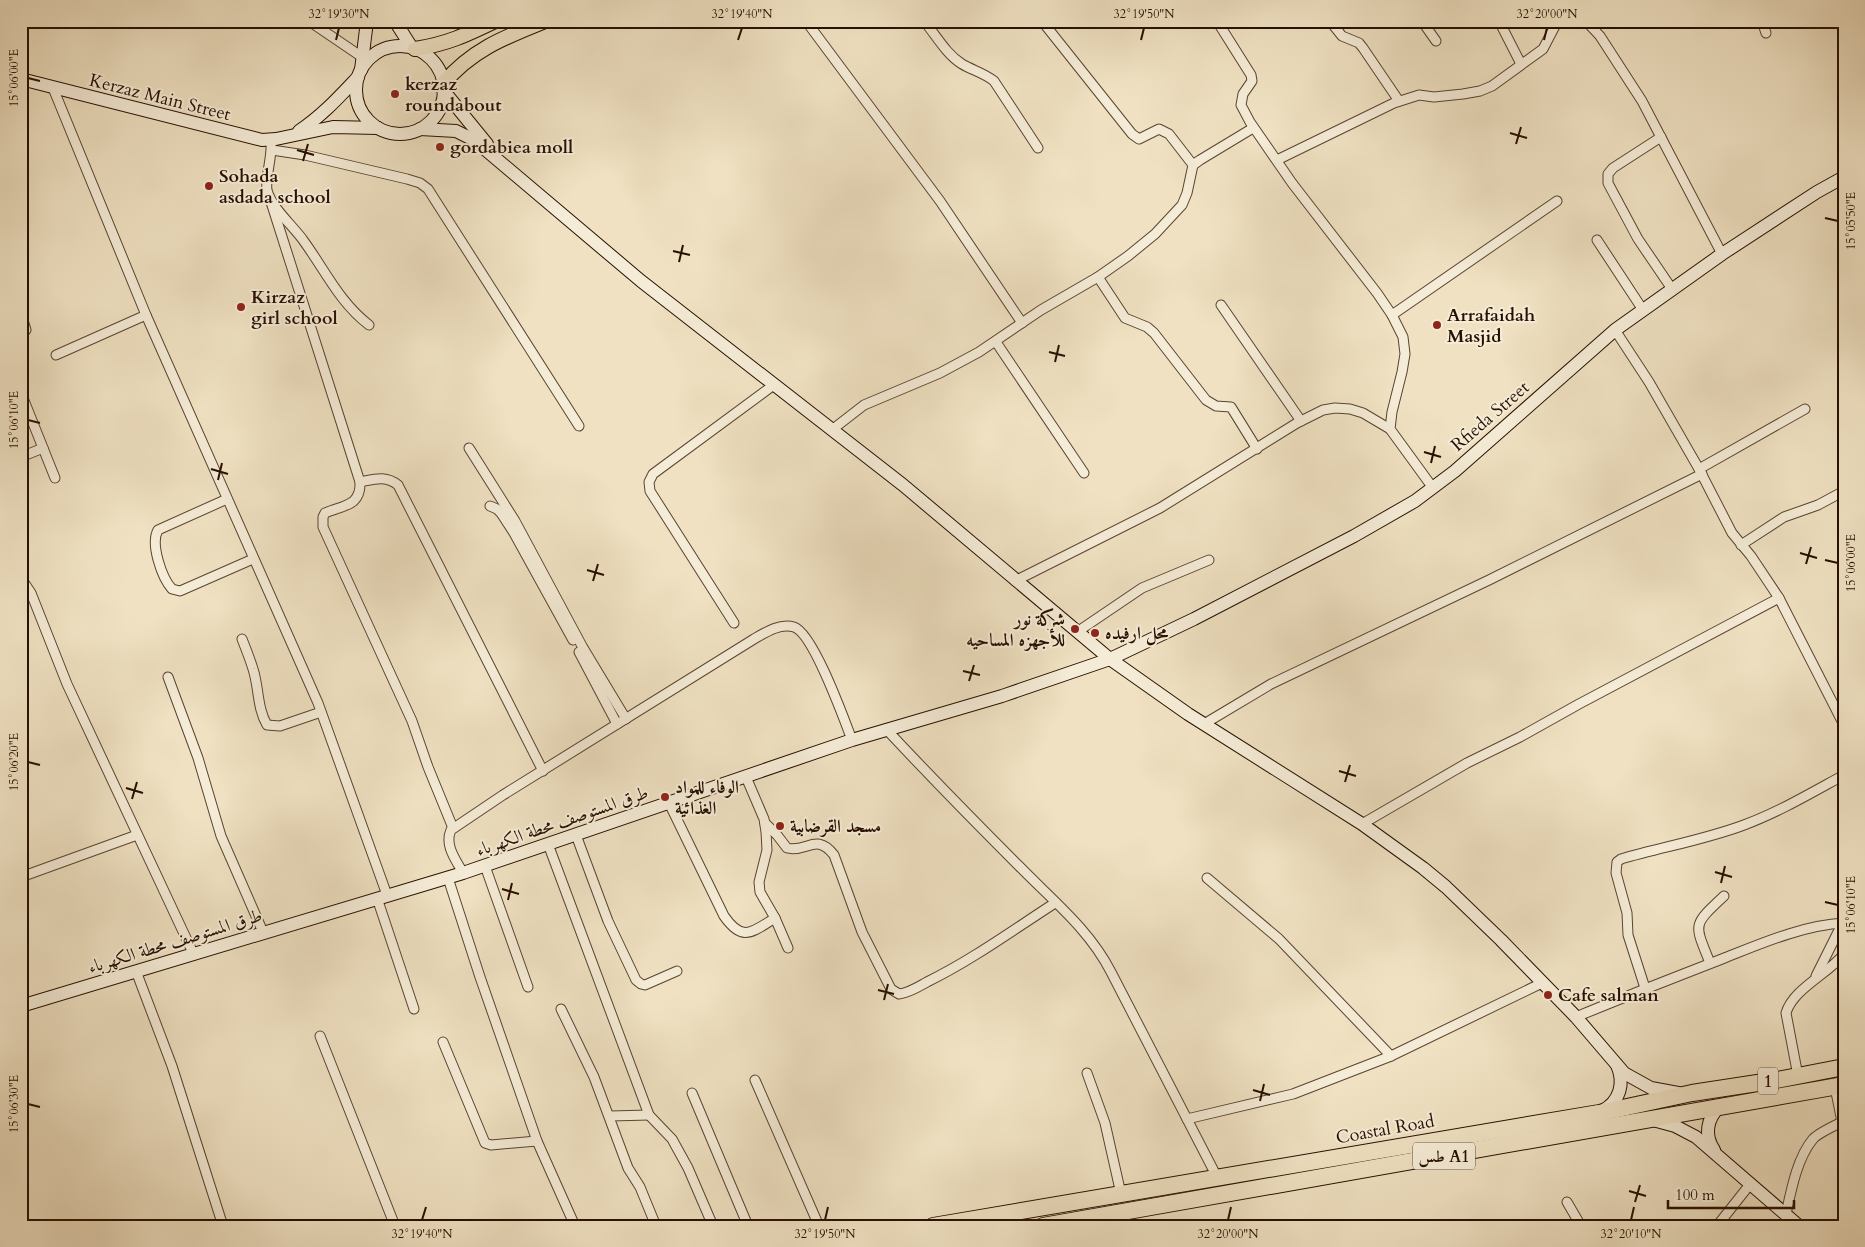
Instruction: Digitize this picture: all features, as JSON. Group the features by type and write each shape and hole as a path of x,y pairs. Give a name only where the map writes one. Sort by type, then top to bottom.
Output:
{"highway":[{"name":"Coastal Road","path":"933,1226 1599,1113 1692,1093 1844,1067"},
{"name":"Coastal Road","path":"1043,1226 1840,1086"}],"main road":[{"path":"414,49 438,46 454,41 495,21"},
{"path":"443,87 463,62 477,52 501,39 545,21"}],"street":[{"path":"309,21 361,68"},
{"path":"368,21 356,93 361,110 371,123 378,128 395,134 404,134 420,129 449,130 474,140 641,281 904,485 1015,581 1110,659 1148,688 1402,851 1446,887 1501,940 1576,1017 1617,1065 1632,1079 1651,1088 1671,1093 1692,1093"},
{"path":"395,21 414,49 430,59 440,75 443,87 441,103 436,115 420,129"},
{"path":"806,21 940,201 1022,323"},
{"path":"924,21 954,58 984,73 994,81 1038,148"},
{"path":"1042,21 1132,134 1140,139 1159,129 1163,130 1169,134 1193,165"},
{"path":"1180,21 1189,21"},
{"path":"1216,21 1251,75 1252,81 1243,94 1241,105 1253,128 1292,183 1392,315 1403,337 1405,354 1390,429"},
{"path":"1330,21 1342,36 1358,43 1363,48 1399,101"},
{"path":"1422,21 1436,41"},
{"path":"1499,21 1521,64"},
{"path":"1277,160 1399,101 1420,96 1453,96 1480,91 1492,86 1543,49 1555,26 1560,21"},
{"path":"1586,21 1600,36 1642,101 1722,254"},
{"path":"1762,21 1766,33"},
{"path":"1842,21 1844,26"},
{"path":"361,68 374,55 383,50 392,47 414,49"},
{"name":"Kerzaz Main Street","path":"21,79 262,140 271,145 291,136 312,123 361,68"},
{"path":"443,87 468,122 508,168"},
{"path":"53,88 146,315 321,712 382,897 414,1009"},
{"name":"Kerzaz Main Street","path":"291,136 333,127 378,128"},
{"path":"833,430 864,405 940,373 996,342 1022,323 1098,277 1149,240 1172,217 1182,204 1187,192 1193,165 1253,128"},
{"path":"1661,137 1613,168 1608,174 1608,183 1638,239 1672,289"},
{"path":"453,828 428,767 412,721 324,527 323,517 325,513 356,500 359,494 360,482 267,188 271,145 305,156 407,179 420,183 428,189 579,426"},
{"name":"Rfieda Street","path":"1110,659 1194,619 1393,515 1433,488 1615,330 1722,254 1817,192 1844,177"},
{"path":"270,199 303,240 336,292 348,306 370,325"},
{"path":"1392,315 1557,201"},
{"path":"1597,240 1642,310"},
{"path":"1098,277 1125,318 1154,333 1210,404 1231,407 1257,449"},
{"path":"1221,305 1300,421"},
{"path":"21,314 26,330 21,335"},
{"path":"56,355 146,315"},
{"path":"1615,330 1649,382 1701,471 1732,533 1751,556 1779,598 1844,725"},
{"path":"996,342 1084,473"},
{"path":"734,623 650,491 649,482 653,474 775,384"},
{"path":"21,393 56,478"},
{"path":"1015,581 1160,508 1300,421 1323,410 1335,408 1350,409 1363,413 1390,429 1433,488"},
{"path":"1204,724 1271,684 1489,580 1701,471 1804,409"},
{"path":"21,456 43,448"},
{"path":"469,448 515,521 621,722"},
{"path":"360,482 383,477 393,480 398,485 543,770"},
{"path":"1741,545 1784,517 1818,505 1844,491"},
{"path":"227,499 158,530 154,543 163,576 172,589 180,591 253,559"},
{"path":"490,506 501,513 514,533 621,722"},
{"path":"1077,632 1142,588 1209,560"},
{"path":"21,578 31,593 67,684 194,955"},
{"path":"1362,824 1467,764 1779,598"},
{"path":"463,873 448,844 448,836 453,828 543,770 774,628 788,626 796,628 804,634 824,672 852,740"},
{"path":"242,639 254,670 258,700 267,725 280,726 321,712"},
{"name":"طرق المستوصف محطة الكهرباء","path":"21,1006 448,878 852,740 1002,696 1110,659"},
{"path":"168,677 198,758 221,836 263,932"},
{"path":"886,729 944,791 1082,928 1102,954 1217,1178"},
{"path":"1645,988 1628,935 1627,914 1616,873 1617,862 1621,859 1652,850 1745,825 1787,806 1844,775"},
{"path":"746,776 765,823 767,850 759,882 760,892 775,918 788,948"},
{"path":"669,803 724,916 732,927 740,933 749,933 775,918"},
{"path":"765,823 787,848 795,850 813,844 822,844 834,855 862,932 891,989 898,994 908,992 940,976 991,945 1055,902"},
{"path":"21,877 137,835"},
{"path":"576,835 608,921 636,980 645,985 677,971"},
{"path":"548,844 649,1115 672,1139 688,1168 713,1226"},
{"path":"485,866 528,987"},
{"path":"448,878 537,1141 575,1226"},
{"path":"1207,878 1279,939 1391,1056"},
{"path":"1710,964 1698,934 1698,926 1701,917 1724,896"},
{"path":"1576,1017 1645,988 1786,935 1843,922"},
{"path":"1814,982 1843,922"},
{"path":"1798,1076 1786,1013 1791,1001 1844,954"},
{"path":"136,971 172,1066 223,1226"},
{"path":"1187,1119 1294,1094 1391,1056 1542,983"},
{"path":"561,1009 594,1077 628,1168 640,1187 656,1226"},
{"path":"320,1036 395,1226"},
{"path":"443,1042 485,1143 491,1145 537,1141"},
{"path":"1599,1113 1614,1102 1620,1090 1621,1077 1617,1065"},
{"path":"1087,1072 1105,1123 1121,1194"},
{"path":"755,1080 819,1226"},
{"path":"1786,1214 1796,1175 1814,1138 1843,1122 1840,1086"},
{"path":"692,1093 748,1226"},
{"path":"1715,1152 1709,1140 1708,1125 1714,1112 1719,1107"},
{"path":"610,1116 649,1115"},
{"path":"1651,1120 1686,1130 1706,1144 1799,1226"},
{"path":"1718,1226 1751,1184"},
{"path":"1567,1202 1581,1226"}],"place":[{"name":"kerzaz roundabout","path":"395,94"},
{"name":"gordabiea moll","path":"440,147"},
{"name":"Sohada asdada school","path":"209,186"},
{"name":"Kirzaz girl school","path":"241,307"},
{"name":"Arrafaidah Masjid","path":"1437,325"},
{"name":"شركة نور للأجهزه المساحيه","path":"1075,629"},
{"name":"محل ارفيده","path":"1095,633"},
{"name":"الوفاء للمواد الغذائية","path":"665,797"},
{"name":"مسجد القرضابية","path":"780,826"},
{"name":"Cafe salman","path":"1548,995"}]}
